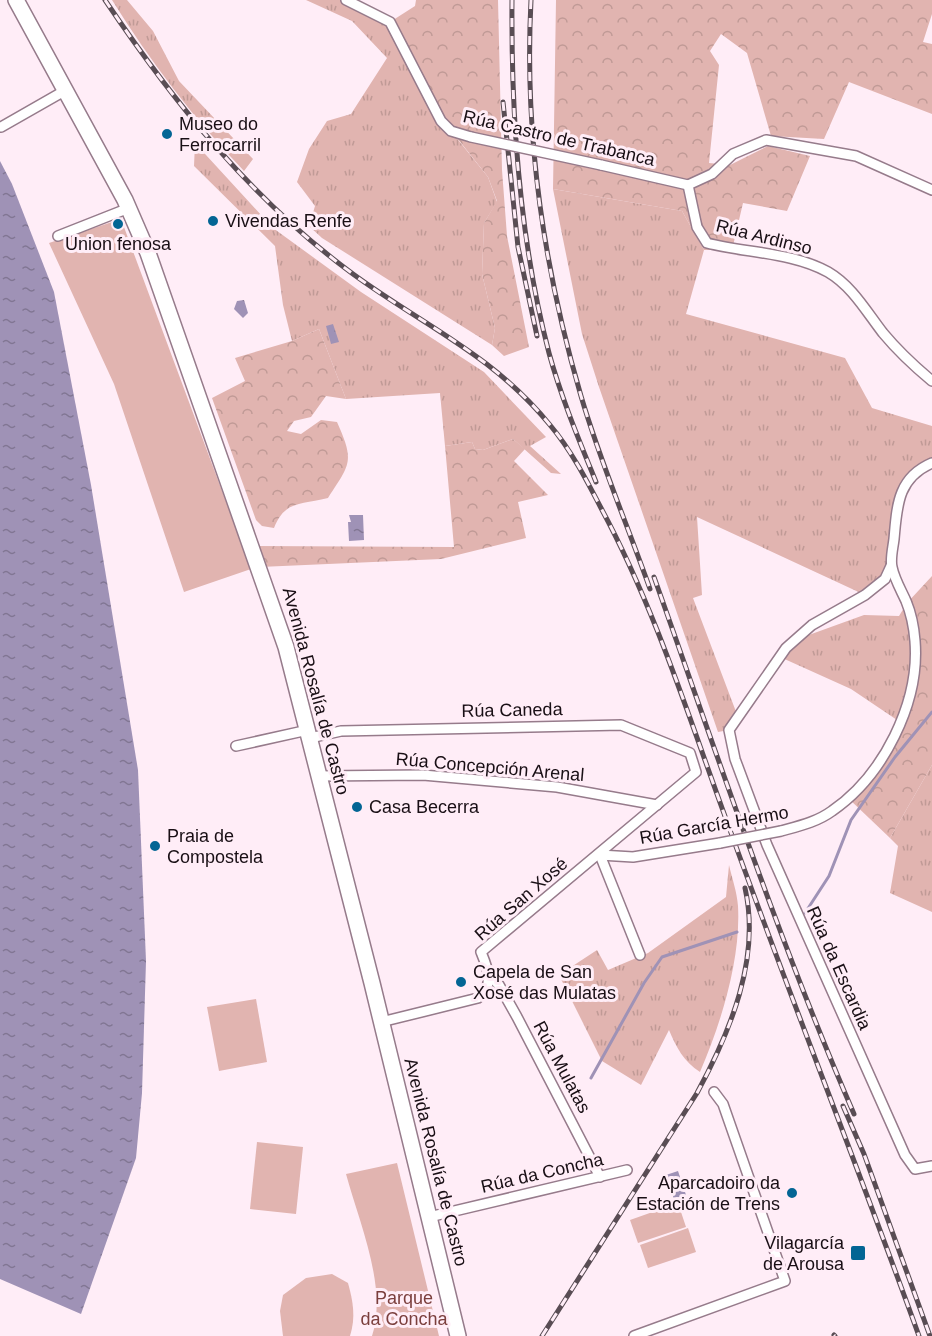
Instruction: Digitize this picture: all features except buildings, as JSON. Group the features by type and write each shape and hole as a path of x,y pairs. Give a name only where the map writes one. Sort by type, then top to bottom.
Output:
{"main road":[{"name":"Avenida Rosalía de Castro","path":"16,0 129,208 152,264 270,597 309,734 458,1336"}],"street":[{"name":"Rúa Castro de Trabanca","path":"346,0 390,22 441,121 451,130 471,137 688,185"},
{"path":"1,127 66,90"},
{"path":"688,185 712,174 733,154 766,140 856,156 932,190"},
{"name":"Rúa Ardinso","path":"688,185 697,227 707,243 732,250 787,258 828,272 859,298 906,360 932,381"},
{"path":"58,236 129,208"},
{"name":"Rúa García Hermo","path":"600,855 633,856 782,831 810,823 832,812 865,781 885,752 900,722 914,672 915,640 907,603 891,566 898,499 908,480 932,464"},
{"name":"Rúa da Escardia","path":"891,566 885,579 865,596 812,625 786,648 729,730 735,759 767,845 905,1155 915,1169 932,1166"},
{"name":"Rúa Caneda","path":"236,746 341,731 621,724 690,753 696,772"},
{"name":"Rúa San Xosé","path":"490,976 481,952 600,855 696,772"},
{"name":"Rúa Concepción Arenal","path":"319,776 423,775 557,788 657,805"},
{"path":"600,855 640,955"},
{"path":"381,1022 478,998 487,989 490,976"},
{"name":"Rúa Mulatas","path":"490,976 499,985 517,1017 600,1177"},
{"path":"634,1336 785,1281 723,1104 714,1092"},
{"name":"Rúa da Concha","path":"429,1217 627,1170"}],"green space":[{"path":"112,0 127,0 153,31 179,81 253,159 244,171 174,89"},
{"path":"306,0 346,0 390,22 451,131 488,177 497,202 484,223 482,274 495,328 492,345 322,238 309,226 315,206 297,182 309,149 327,121 351,114 387,58 352,21"},
{"path":"416,0 498,0 502,170 507,236 529,347 504,356 492,345 495,328 482,274 484,223 497,201 488,177 431,105 390,22 415,6"},
{"path":"556,0 932,0 932,14 923,42 932,44 932,114 849,82 824,139 771,136 747,53 721,34 710,51 719,65 709,163 730,165 768,146 810,156 787,211 743,203 732,250 704,250 682,211 553,189"},
{"path":"195,143 273,228 361,292 484,372 546,437 530,446 561,474 551,473 513,439 483,450 475,449 472,442 445,446 440,393 346,399 319,329 292,341 283,305 275,246 194,166"},
{"path":"553,189 682,211 704,250 686,314 845,358 872,408 932,426 932,460 898,499 891,566 865,595 697,517 702,595 693,598 738,717 729,730 718,732 599,387 582,334"},
{"path":"121,219 251,569 184,592 114,384 49,243"},
{"path":"319,329 346,399 326,396 311,417 294,421 287,431 301,434 321,420 337,422 343,435 348,462 328,498 289,508 283,512 274,528 262,526 256,520 212,398 245,381 235,358 292,341"},
{"path":"513,439 525,449 514,461 548,495 518,502 526,538 441,559 260,567 253,546 454,547 445,446 472,442 475,449 483,450"},
{"path":"932,576 932,765 890,838 848,798 896,732 914,671 907,603"},
{"path":"907,603 914,672 900,722 851,689 780,657 795,640 864,615 899,616"},
{"path":"932,765 932,912 890,893 898,846 890,838"},
{"path":"729,865 738,906 736,948 728,991 708,1053 700,1072 681,1054 669,1030 641,1085 602,1061 559,975 597,950 608,970 648,953 726,897"},
{"path":"256,999 267,1062 219,1071 207,1007"},
{"path":"257,1142 303,1147 296,1214 250,1209"},
{"name":"Parque da Concha","path":"397,1163 439,1336 372,1336 377,1297 374,1276 346,1174"},
{"path":"678,1203 686,1227 638,1243 630,1220"},
{"path":"688,1228 696,1252 648,1268 640,1245"},
{"path":"332,1274 348,1283 353,1309 350,1336 283,1336 280,1311 283,1295 306,1278"}],"water":[{"path":"0,161 12,184 54,292 91,485 138,770 146,961 142,1093 136,1158 81,1314 0,1279"},
{"path":"244,300 248,313 243,318 234,309 237,301"},
{"path":"333,324 339,342 331,344 326,326"},
{"path":"349,515 363,515 364,540 349,541 348,522 351,522"},
{"path":"678,1171 686,1195 674,1199 666,1175"}],"waterway":[{"path":"805,913 829,876 851,820 895,757 932,712"},
{"path":"591,1078 644,983 662,957 737,932"}],"railway":[{"path":"105,0 187,113 248,182 316,245 353,274 456,342 505,379 550,425 578,465 621,547 655,626 919,1336"},
{"path":"512,0 515,133 530,266 549,353 596,482"},
{"path":"531,0 530,51 534,151 539,200 556,298 588,420 650,589"},
{"path":"503,102 518,247 537,336"},
{"path":"654,577 774,915 854,1114"},
{"path":"542,1336 697,1093 721,1045 746,968 749,915 745,888"},
{"path":"843,1106 864,1154 930,1336"}],"place":[{"name":"Museo do Ferrocarril","path":"167,134"},
{"name":"Vivendas Renfe","path":"213,221"},
{"name":"Union fenosa","path":"118,224"},
{"name":"Casa Becerra","path":"357,807"},
{"name":"Praia de Compostela","path":"155,846"},
{"name":"Capela de San Xosé das Mulatas","path":"461,982"},
{"name":"Aparcadoiro da Estación de Trens","path":"792,1193"},
{"name":"Vilagarcía de Arousa","path":"858,1253"}]}
